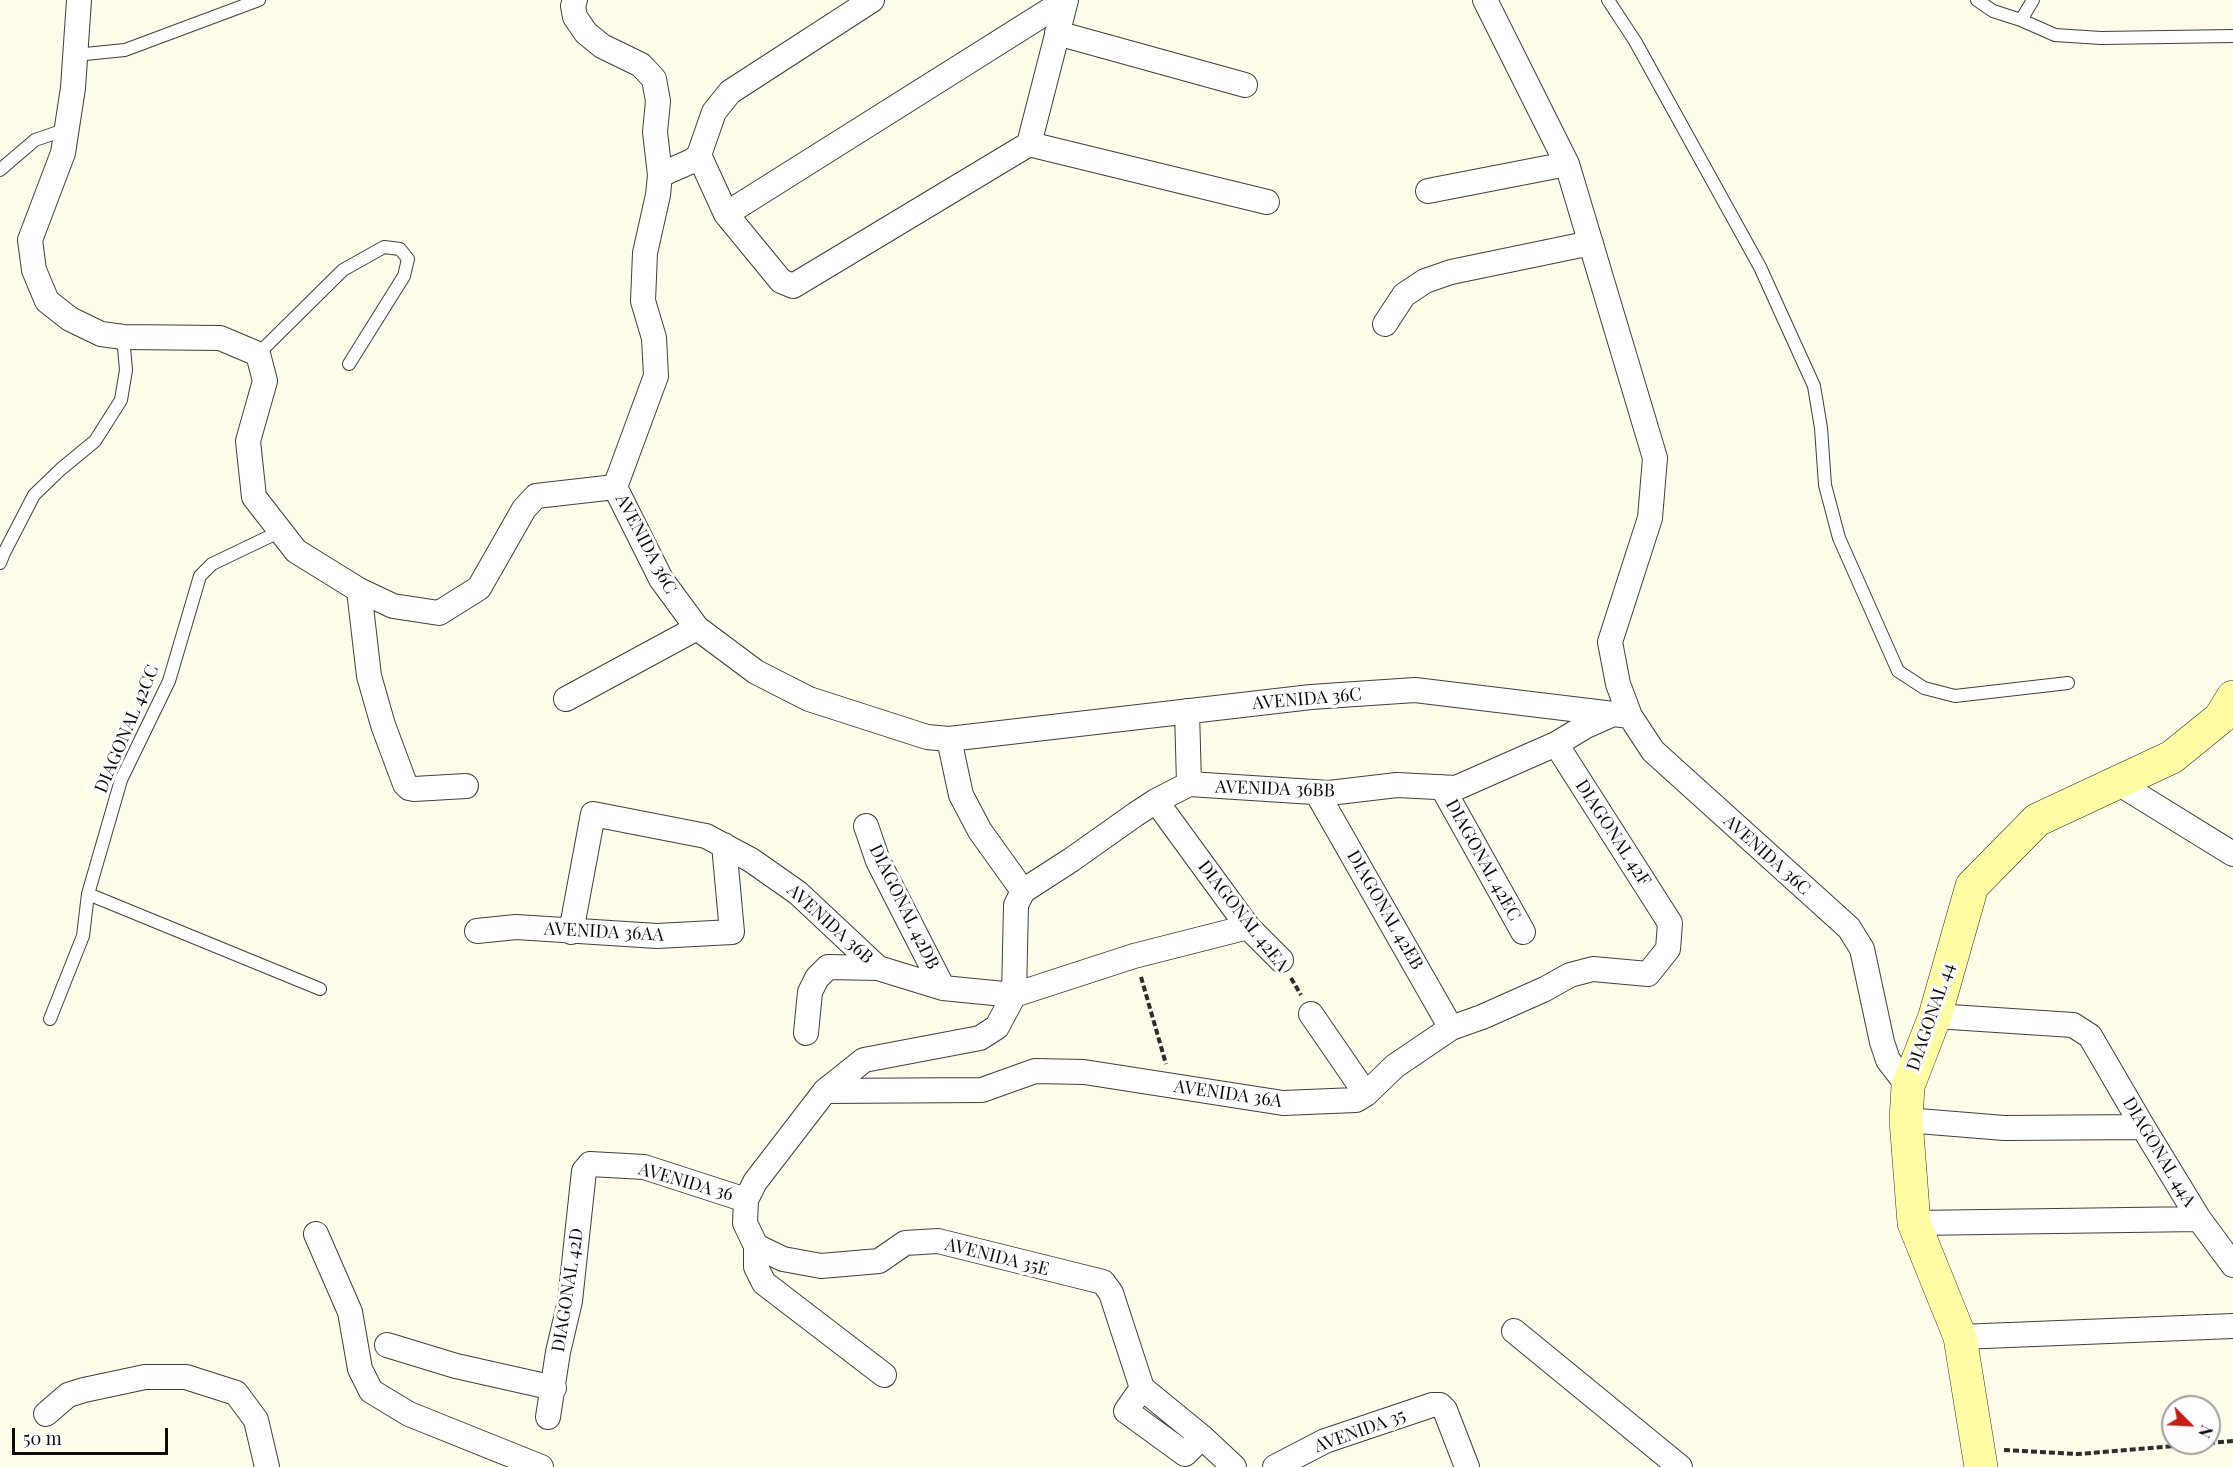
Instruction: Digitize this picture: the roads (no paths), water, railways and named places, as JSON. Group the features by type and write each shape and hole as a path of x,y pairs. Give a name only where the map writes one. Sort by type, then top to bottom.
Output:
{"main road":[{"name":"DIAGONAL 44","path":"1980,1458 1960,1337 1914,1223 1906,1120 1908,1086 1935,1016 1972,886 2037,820 2172,757 2229,714"}],"street":[{"path":"79,0 63,153 30,240 34,270 47,301 70,319 101,334 123,338 220,338 258,354 265,381 248,441 254,497 296,551 359,590 393,606 439,613 479,588 524,509 536,496 615,487 656,376 654,338 643,301 645,253 658,195 660,175 655,132 658,101 654,78 641,65 602,46 586,33 575,17 573,6 575,0"},
{"path":"660,175 692,161 699,155 714,112 730,92 872,0"},
{"path":"699,155 726,214 781,281 793,286 1029,144 1066,0"},
{"path":"726,214 1066,0"},
{"path":"1485,0 1567,164 1655,458 1650,518 1610,642 1622,715"},
{"path":"1058,33 1245,85"},
{"path":"1029,144 1267,202"},
{"path":"1428,192 1567,164"},
{"path":"1385,324 1404,295 1425,281 1451,272 1591,243"},
{"name":"AVENIDA 36C","path":"615,487 661,579 697,628 756,672 809,699 927,737 949,740 1311,697 1415,690 1622,715 1653,751 1849,928 1862,949 1888,1060 1908,1086"},
{"path":"359,590 369,676 383,726 405,784 414,789 465,786"},
{"path":"566,699 697,628"},
{"path":"1187,711 1189,784"},
{"name":"AVENIDA 36BB","path":"1023,891 1156,801 1189,784 1317,793 1397,785 1456,788 1556,744 1586,726 1622,715"},
{"path":"884,1375 764,1283 756,1267 756,1246 745,1222 746,1200 755,1182 825,1091 864,1060 980,1038 997,1027 1014,995 1016,905 1023,891 980,831 961,795 949,740"},
{"name":"DIAGONAL 42F","path":"1451,1028 1545,989 1569,975 1593,969 1648,974 1668,949 1670,922 1556,744"},
{"path":"2118,783 2233,854"},
{"name":"DIAGONAL 42EC","path":"1442,788 1523,932"},
{"name":"DIAGONAL 42EB","path":"1317,793 1451,1028"},
{"name":"DIAGONAL 42EA","path":"1156,801 1248,927 1281,960"},
{"name":"AVENIDA 36B","path":"571,932 593,814 706,836 751,860 798,893 878,968 943,988 1014,995 1134,956 1248,927"},
{"name":"DIAGONAL 42DB","path":"866,826 878,861 943,988"},
{"name":"AVENIDA 36AA","path":"477,931 516,927 657,936 732,932 724,845"},
{"path":"806,1033 810,992 817,978 828,967 878,968"},
{"path":"1311,1014 1366,1094 1395,1066 1451,1028"},
{"name":"DIAGONAL 44A","path":"1935,1016 2073,1025 2090,1036 2199,1218 2233,1265"},
{"name":"AVENIDA 36A","path":"825,1091 982,1090 1035,1071 1084,1072 1283,1103 1356,1100 1366,1094"},
{"path":"1906,1120 2004,1128 2143,1126"},
{"name":"AVENIDA 36","path":"590,1164 644,1167 746,1200"},
{"name":"DIAGONAL 42D","path":"548,1417 558,1352 570,1301 584,1172 590,1164"},
{"path":"1914,1223 2199,1218"},
{"path":"316,1234 350,1312 360,1369 371,1391 409,1414 541,1467"},
{"name":"AVENIDA 35E","path":"756,1246 783,1259 821,1266 879,1261 906,1243 938,1241 1103,1282 1111,1293 1142,1388 1202,1437 1234,1467"},
{"path":"1960,1337 2233,1326"},
{"path":"1514,1331 1680,1467"},
{"path":"387,1345 456,1366 554,1389"},
{"path":"46,1413 68,1395 84,1390 145,1377 186,1377 236,1393 256,1420 267,1467"},
{"name":"AVENIDA 35","path":"1275,1467 1325,1441 1432,1405 1440,1405 1445,1410 1467,1467"}],"lane":[{"path":"75,55 125,50 259,0"},
{"path":"1608,0 1635,41 1760,267 1814,386 1821,428 1825,485 1839,538 1898,670 1924,688 1955,696 2068,683"},
{"path":"1977,0 1993,11 2055,35 2089,37 2233,36"},
{"path":"2021,20 2033,0"},
{"path":"0,170 35,140 67,129"},
{"path":"258,354 343,270 384,247 400,249 408,259 404,276 349,364"},
{"path":"0,563 34,495 61,469 96,441 121,400 126,370 123,338"},
{"name":"DIAGONAL 42CC","path":"50,1018 83,936 88,894 121,780 169,681 200,576 212,564 281,531"},
{"path":"88,894 320,989"}]}
